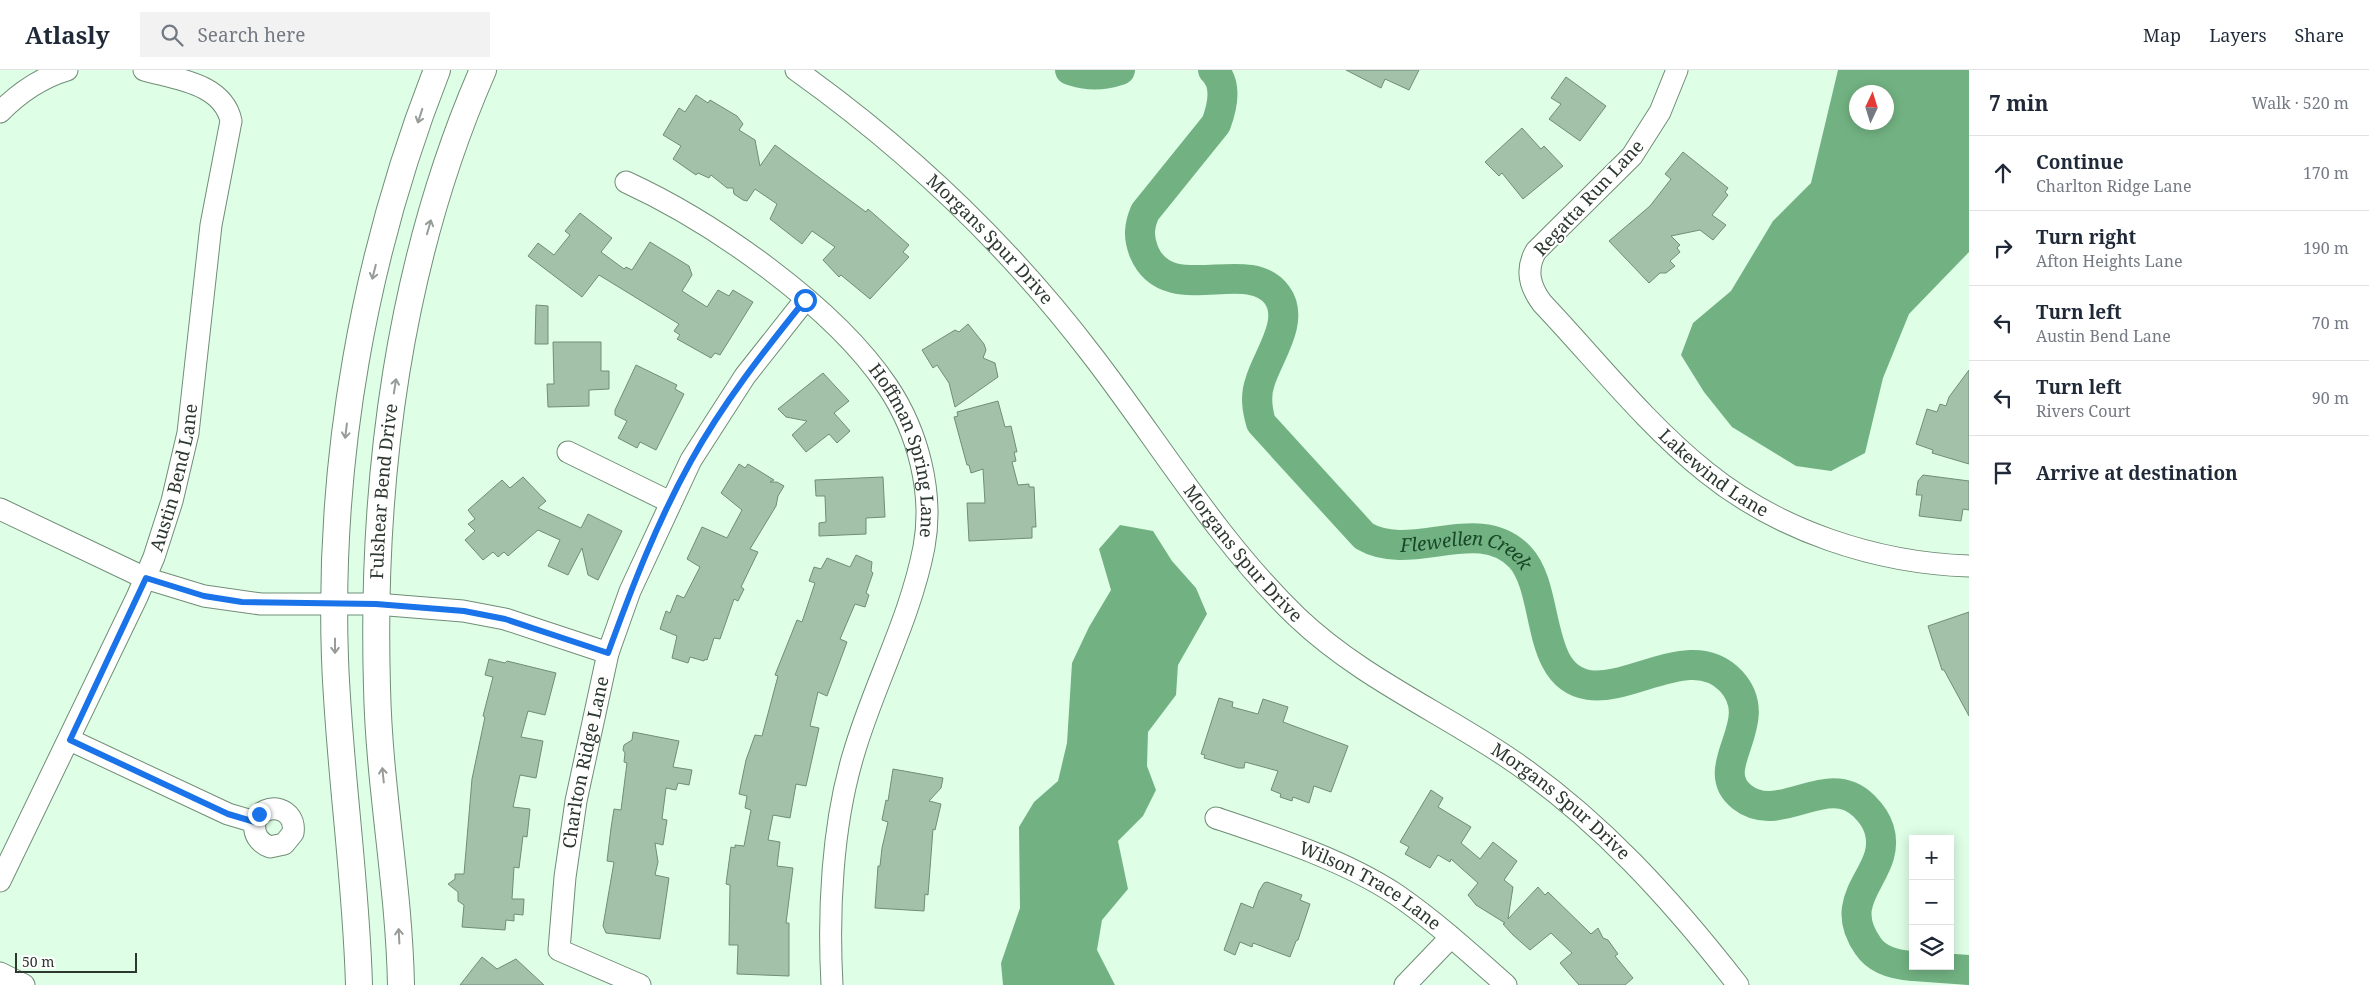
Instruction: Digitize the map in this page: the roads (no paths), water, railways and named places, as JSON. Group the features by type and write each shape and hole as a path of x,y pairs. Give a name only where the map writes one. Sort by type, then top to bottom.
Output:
{"main road":[{"path":"360,985 355,907 339,741 335,658 335,603 341,476 358,347 367,302 394,197 418,120 437,70"},
{"name":"Fulshear Bend Drive","path":"401,985 396,897 378,707 376,604 383,482 404,330 424,245 441,183 483,70"}],"street":[{"path":"0,112 29,87 67,70"},
{"name":"Austin Bend Lane","path":"0,881 70,740 146,578 172,501 188,433 211,225 231,126 229,112 223,103 208,90 144,70"},
{"name":"Morgans Spur Drive","path":"796,70 870,126 911,161 958,205 1021,270 1056,309 1092,355 1229,540 1259,577 1297,617 1366,673 1508,758 1588,820 1636,864 1738,985"},
{"name":"Regatta Run Lane","path":"1530,272 1532,258 1539,248 1632,156 1660,112 1677,70"},
{"name":"Hoffman Spring Lane","path":"626,182 664,199 761,264 805,300 860,350 889,388 909,427 923,469 926,507 924,545 912,594 852,758 842,808 834,873 832,985"},
{"name":"Lakewind Lane","path":"1530,272 1533,291 1546,308 1677,446 1706,472 1733,491 1783,520 1838,542 1912,561 1969,566"},
{"name":"Charlton Ridge Lane","path":"640,985 559,950 565,877 576,801 608,653 630,591 691,460 718,415 745,376 805,300"},
{"path":"568,452 670,502"},
{"path":"0,509 146,578 182,591 225,600 262,604 376,604 464,611 505,619 608,653"},
{"path":"70,740 208,805 255,822"},
{"name":"Wilson Trace Lane","path":"1216,818 1279,838 1332,861 1396,895 1451,937 1506,985"},
{"path":"1405,985 1451,937"},
{"path":"0,973 24,985"}],"waterway":[{"name":"Flewellen Creek","path":"1070,70 1095,74 1120,70"},
{"name":"Flewellen Creek","path":"1213,70 1221,82 1222,89 1222,104 1216,124 1145,212 1141,222 1140,236 1144,252 1155,269 1171,277 1189,280 1247,279 1264,284 1277,295 1282,305 1282,327 1258,387 1257,402 1261,423 1364,536 1383,543 1403,545 1465,538 1485,539 1503,545 1520,557 1530,572 1551,650 1559,666 1572,679 1589,685 1606,685 1662,670 1699,665 1716,670 1731,681 1741,697 1744,713 1742,728 1732,758 1730,772 1732,785 1742,797 1757,804 1772,806 1835,793 1850,796 1864,806 1876,822 1881,845 1878,859 1859,898 1856,913 1859,928 1868,946 1882,959 1909,966"},
{"name":"Flewellen Creek","path":"1954,969 1969,970"}]}
